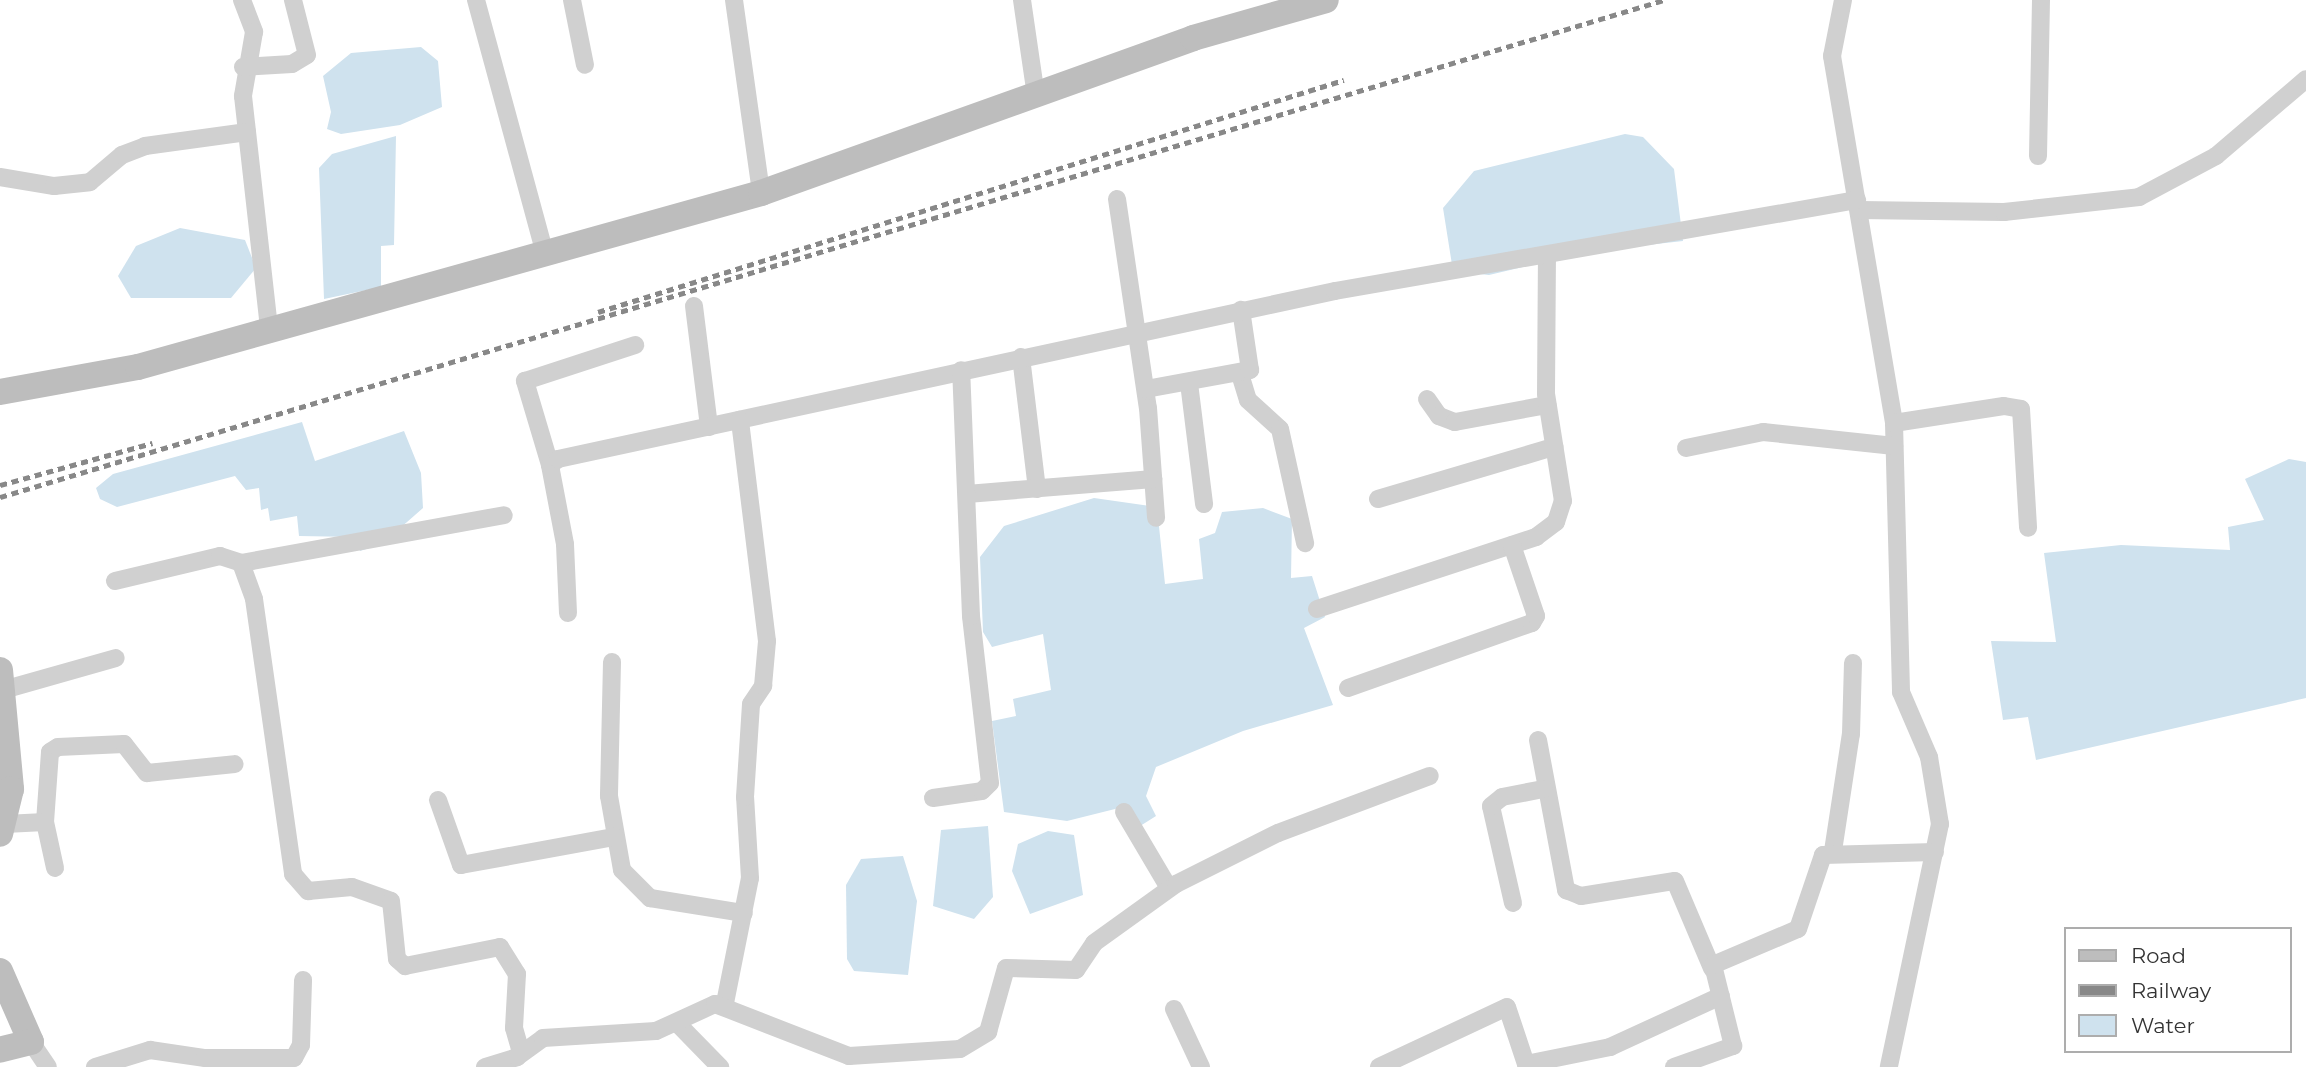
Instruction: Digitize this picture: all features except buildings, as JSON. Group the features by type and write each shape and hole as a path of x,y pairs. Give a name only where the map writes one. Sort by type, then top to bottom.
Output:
{"street":[{"path":"242,0 254,32 243,67 247,132 269,327"},
{"path":"243,67 292,64 307,55 293,0"},
{"path":"476,0 544,251"},
{"path":"572,0 584,65"},
{"path":"734,0 761,193"},
{"path":"1022,0 1037,96"},
{"path":"0,392 138,367 269,327 761,193 1242,22 1326,0"},
{"path":"1843,0 1832,56 1894,423 1901,692 1933,771 1940,824 1889,1067"},
{"path":"2038,156 2040,0"},
{"path":"550,465 961,370 1241,310 1547,255 1858,205 2004,212 2139,197 2217,156 2306,79"},
{"path":"0,177 54,186 90,182 122,155 145,146 247,132"},
{"path":"1117,199 1146,389 1156,518"},
{"path":"1317,609 1512,545 1548,530 1561,512 1547,405 1547,255"},
{"path":"694,306 709,427"},
{"path":"1146,389 1240,374 1253,363 1241,310"},
{"path":"568,613 565,544 550,465 525,381 635,345"},
{"path":"1021,357 1037,489"},
{"path":"933,798 982,791 990,783 971,616 961,370"},
{"path":"1240,374 1248,400 1280,429 1304,543"},
{"path":"1189,383 1204,504"},
{"path":"1427,399 1438,416 1455,422 1547,405"},
{"path":"1894,423 2004,406 2021,409 2028,527"},
{"path":"725,1003 744,913 751,704 763,686 767,642 740,420"},
{"path":"1686,449 1763,432 1894,446"},
{"path":"1378,499 1554,447"},
{"path":"967,494 1153,479"},
{"path":"114,581 220,556 242,563 504,515"},
{"path":"1348,688 1532,624 1534,609 1512,545"},
{"path":"242,563 254,599 293,874 308,891 352,887 391,901 397,959 405,966 500,947 517,974 514,1028 521,1053"},
{"path":"45,822 3,829 11,789 1,680 116,658"},
{"path":"612,662 614,837 622,870 638,894 744,913"},
{"path":"1833,851 1851,734 1853,663"},
{"path":"1538,740 1543,789 1566,891 1581,896 1675,881 1712,968 1733,1046 1674,1067"},
{"path":"55,868 45,822 50,752 58,747 124,744 143,770 155,774 235,764"},
{"path":"490,1067 521,1053 543,1038 648,1032 725,1003 851,1062 944,1052 974,1043 988,1032 1006,968 1076,970 1094,943 1169,888 1278,833 1430,776"},
{"path":"1513,903 1491,806 1502,797 1543,789"},
{"path":"439,800 461,865 614,837"},
{"path":"1124,812 1169,888"},
{"path":"1712,968 1798,929 1823,855 1833,851 1936,852"},
{"path":"0,971 31,1041 48,1067"},
{"path":"95,1067 149,1050 288,1063 300,1053 303,980"},
{"path":"1379,1067 1507,1007 1527,1066 1610,1047 1721,996"},
{"path":"1174,1009 1201,1067"},
{"path":"677,1023 720,1067"},
{"path":"0,1051 31,1041"}],"water":[{"path":"421,47 438,61 442,107 400,125 341,134 327,129 331,112 323,76 351,53"},
{"path":"1625,134 1643,137 1674,169 1683,241 1585,252 1489,275 1453,271 1443,208 1474,171"},
{"path":"396,136 394,245 381,246 381,287 324,299 319,168 332,154"},
{"path":"180,228 245,240 256,268 231,298 131,298 118,276 136,246"},
{"path":"302,422 315,461 404,431 421,473 423,508 382,544 360,551 355,537 299,536 297,516 270,521 268,508 261,510 259,488 246,490 235,476 117,507 100,499 96,488 113,474"},
{"path":"2289,459 2306,462 2306,698 2036,760 2028,717 2003,720 1991,641 2056,642 2044,553 2121,545 2230,550 2228,527 2264,520 2245,479"},
{"path":"1094,498 1157,507 1165,584 1203,579 1199,539 1215,533 1222,512 1263,508 1292,519 1291,578 1312,576 1325,617 1304,628 1333,705 1243,731 1156,767 1146,796 1156,816 1137,828 1119,808 1067,821 1004,812 992,721 1016,716 1013,699 1051,690 1043,634 992,647 983,632 980,557 1004,526"},
{"path":"988,826 993,897 974,919 933,906 941,830"},
{"path":"1048,831 1074,835 1083,895 1030,914 1012,871 1018,844"},
{"path":"903,856 917,901 908,975 854,971 847,959 846,885 861,859"}],"railway":[{"path":"0,497 1664,0"},
{"path":"598,312 1344,80"},
{"path":"0,485 152,443"}]}
